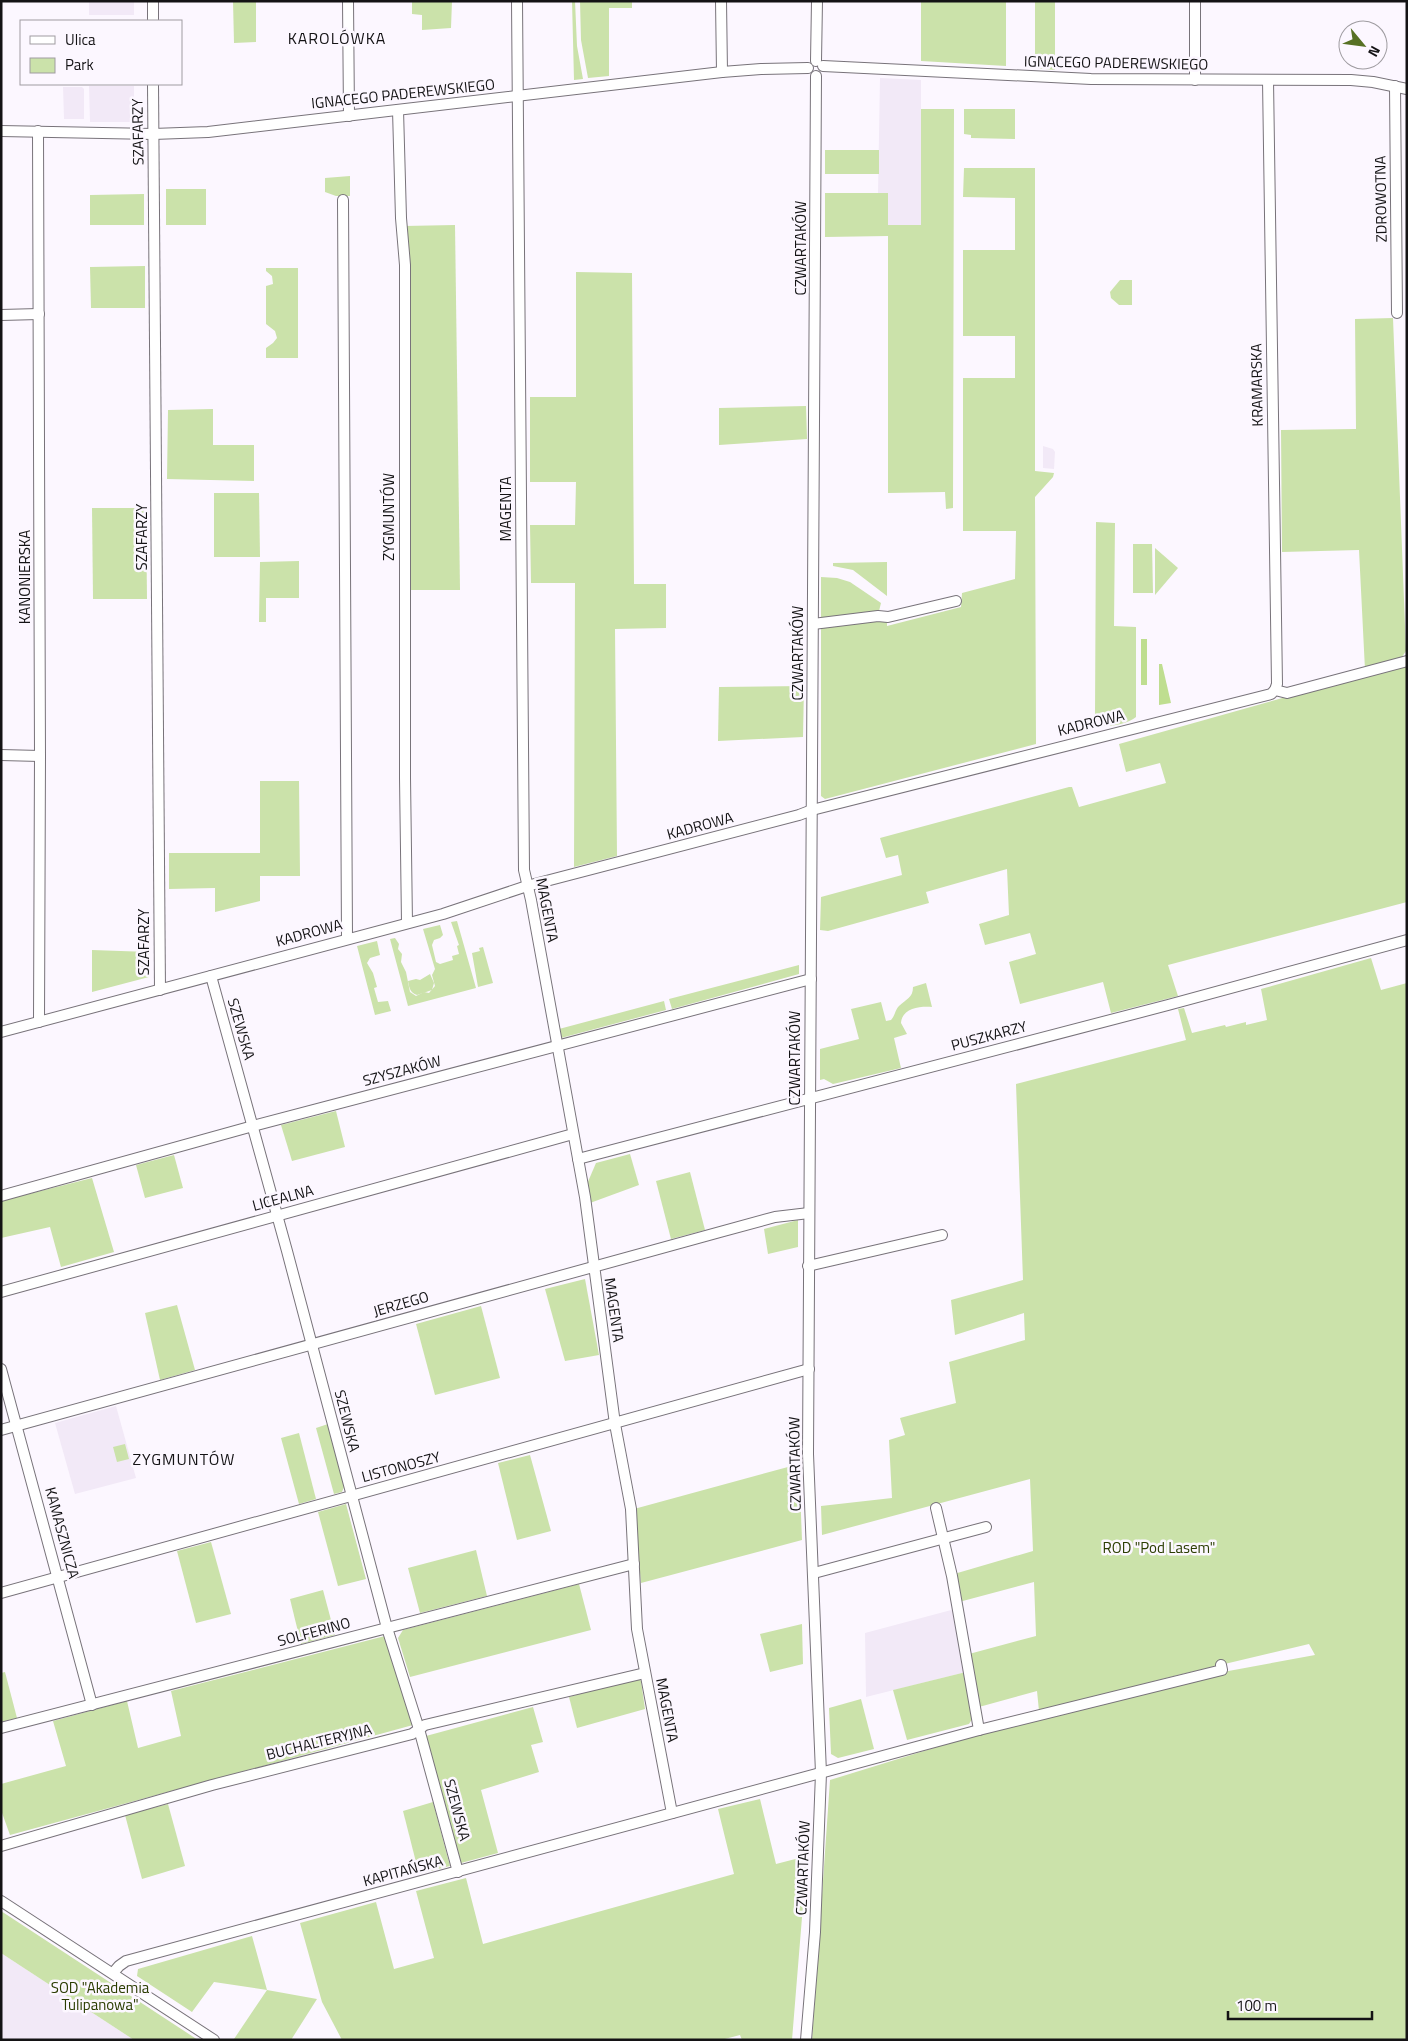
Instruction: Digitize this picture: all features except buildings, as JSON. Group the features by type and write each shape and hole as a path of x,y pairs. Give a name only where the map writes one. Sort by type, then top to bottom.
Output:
{"street":[{"path":"153,1 153,20"},
{"path":"348,1 349,116"},
{"name":"MAGENTA","path":"517,1 524,870 532,900 578,1158 615,1424 630,1509 637,1629 672,1813"},
{"path":"721,1 722,72"},
{"path":"817,1 822,74 811,75 808,68 810,63 820,63"},
{"path":"1195,1 1195,80"},
{"name":"IGNACEGO PADEREWSKIEGO","path":"820,63 1077,79 1351,80 1407,89"},
{"name":"IGNACEGO PADEREWSKIEGO","path":"1,130 153,134 208,132 722,72 808,68"},
{"name":"CZWARTAKÓW","path":"806,2040 816,1932 821,1773 808,1454 816,76"},
{"name":"KRAMARSKA","path":"1268,80 1277,684 1275,690"},
{"name":"SZAFARZY","path":"153,85 160,990"},
{"name":"ZDROWOTNA","path":"1394,86 1397,312"},
{"name":"ZYGMUNTÓW","path":"398,110 401,218 405,266 405,778 407,923"},
{"name":"KANONIERSKA","path":"38,131 39,1022"},
{"path":"344,200 347,938"},
{"path":"1,315 39,314"},
{"path":"813,624 878,616 888,617 956,602"},
{"name":"KADROWA","path":"1,1032 347,938 443,914 527,886 799,816 812,810 1091,738 1258,698 1271,694 1275,690 1286,693 1407,661"},
{"path":"1,755 40,756"},
{"name":"PUSZKARZY","path":"578,1158 810,1099 1407,940"},
{"name":"SZEWSKA","path":"211,976 387,1628 419,1729 458,1872"},
{"name":"SZYSZAKÓW","path":"1,1196 253,1126 811,979"},
{"name":"LICEALNA","path":"1,1292 573,1134"},
{"name":"JERZEGO","path":"1,1430 775,1217 809,1213"},
{"path":"808,1266 942,1234"},
{"name":"KAMASZNICZA","path":"1,1369 18,1426 92,1705"},
{"name":"LISTONOSZY","path":"1,1593 809,1369"},
{"path":"936,1508 944,1538 979,1730"},
{"path":"814,1573 986,1527"},
{"name":"SOLFERINO","path":"1,1728 634,1564"},
{"name":"KAPITAŃSKA","path":"113,1973 126,1961 979,1730 1077,1704 1222,1670 1221,1665"},
{"name":"BUCHALTERYJNA","path":"1,1846 212,1785 412,1734 425,1725 645,1673"},
{"path":"1,1901 214,2040"}],"shaded area":[{"path":"89,1 134,1 134,15 89,15"},
{"path":"880,78 921,80 921,225 888,225 888,193 878,193"},
{"path":"89,86 134,86 134,122 90,122"},
{"path":"63,87 82,87 84,89 84,119 64,119"},
{"path":"1043,446 1053,449 1055,452 1054,469 1043,468"},
{"path":"1141,639 1147,639 1147,685 1141,685"},
{"path":"1159,664 1162,664 1171,703 1159,705"},
{"path":"116,1406 136,1478 75,1494 55,1423"},
{"path":"955,1609 966,1672 866,1697 865,1633"},
{"path":"1,1953 134,2040 1,2040"}],"green space":[{"path":"233,1 256,1 256,42 234,43"},
{"path":"412,1 452,1 451,28 422,30 422,15 412,14"},
{"path":"572,1 575,1 577,46 583,79 574,80"},
{"path":"580,1 632,1 632,8 609,8 609,76 588,78 581,40"},
{"path":"921,1 1006,1 1006,66 921,61"},
{"path":"1035,1 1055,1 1055,70 1035,68"},
{"path":"921,109 954,109 953,508 946,509 945,492 888,493 888,236 825,237 825,193 888,193 888,225 921,225"},
{"path":"964,109 1015,109 1015,139 971,138 971,135 964,134"},
{"path":"825,150 879,150 879,174 825,174"},
{"path":"964,168 1035,168 1035,471 1054,473 1053,477 1035,497 1036,744 825,799 821,796 821,628 887,619 887,626 961,607 962,593 1015,579 1016,531 963,531 963,378 1015,378 1015,336 963,336 963,250 1015,250 1015,198 963,197"},
{"path":"350,176 350,196 336,196 325,192 325,178"},
{"path":"166,189 206,189 206,225 166,225"},
{"path":"144,194 144,225 90,225 90,195"},
{"path":"455,225 460,590 410,590 404,226"},
{"path":"145,266 145,308 91,308 90,267"},
{"path":"266,268 298,268 298,358 266,358 266,348 277,338 275,331 266,324 266,286 273,284 272,276 266,271"},
{"path":"576,272 632,273 634,584 666,584 666,628 615,629 617,856 574,867 575,583 531,583 530,525 575,525 576,482 530,482 530,397 576,397"},
{"path":"1120,280 1132,280 1132,305 1119,305 1111,298 1110,292"},
{"path":"1393,318 1406,651 1400,660 1365,670 1359,550 1282,552 1281,430 1356,429 1355,319"},
{"path":"806,406 807,439 719,445 719,408"},
{"path":"213,409 213,445 254,445 254,481 167,479 168,410"},
{"path":"214,493 259,493 260,557 214,557"},
{"path":"92,508 146,508 147,599 93,599"},
{"path":"1096,522 1115,523 1114,626 1136,627 1136,717 1113,726 1099,725 1099,714 1095,714"},
{"path":"1133,544 1152,544 1153,593 1133,593"},
{"path":"1155,548 1178,568 1155,595"},
{"path":"299,561 299,598 266,598 266,622 259,622 260,562"},
{"path":"887,562 887,596 853,570 833,566 833,563"},
{"path":"821,577 837,578 850,582 881,603 879,611 821,619"},
{"path":"1407,663 1407,902 1168,965 1178,996 1111,1013 1103,982 1020,1004 1009,962 1036,954 1030,933 985,945 979,924 1009,915 1007,869 926,892 929,903 828,931 820,930 821,897 902,875 898,855 886,858 880,838 1069,787 1072,787 1079,807 1166,783 1160,763 1126,772 1119,744"},
{"path":"804,686 803,737 718,741 719,687"},
{"path":"260,781 299,781 300,876 260,876 260,901 215,912 215,888 169,889 169,853 260,853"},
{"path":"457,921 476,988 408,1006 390,939 395,938 399,944 398,949 402,954 401,962 406,972 410,992 416,996 424,992 429,993 435,986 432,975 435,969 423,929 440,925 443,935 434,940 432,945 436,962 440,964 453,960 452,956 459,954 457,946 459,945 451,922"},
{"path":"377,941 380,955 370,958 367,963 373,973 377,987 374,988 378,1002 388,1001 391,1011 375,1015 357,946"},
{"path":"483,947 493,983 478,987 472,953 480,951 479,948"},
{"path":"92,950 149,952 149,977 92,992"},
{"name":"ROD \"Pod Lasem\"","path":"1371,958 1381,990 1407,983 1407,2040 812,2040 830,1780 979,1734 1223,1672 1315,1655 1309,1644 1039,1711 1037,1691 979,1707 969,1654 1036,1636 1034,1582 959,1602 954,1574 1033,1551 1030,1479 822,1535 821,1506 892,1498 889,1440 905,1435 900,1418 956,1403 949,1362 1025,1340 1024,1313 955,1335 951,1300 1023,1280 1016,1084 1186,1040 1178,1009 1184,1008 1192,1033 1225,1025 1226,1027 1246,1022 1246,1025 1267,1020 1261,989"},
{"path":"799,965 799,974 672,1009 669,999"},
{"path":"430,974 434,983 432,990 417,995 411,991 408,981 420,980"},
{"path":"926,983 932,1007 922,1007 908,1011 902,1018 901,1023 907,1034 894,1038 901,1068 833,1084 824,1079 820,1080 820,1049 859,1039 851,1009 881,1002 886,1021 891,1020 898,1008 910,996 913,987"},
{"path":"664,1001 666,1010 561,1038 559,1029"},
{"path":"336,1111 345,1147 292,1161 281,1125"},
{"path":"630,1154 639,1185 590,1203 587,1184 596,1163"},
{"path":"174,1155 183,1188 145,1198 136,1165"},
{"path":"690,1172 705,1230 671,1239 656,1181"},
{"path":"92,1178 114,1252 61,1267 50,1227 1,1238 1,1201"},
{"path":"798,1220 798,1247 768,1254 764,1229"},
{"path":"585,1279 599,1355 565,1361 545,1289"},
{"path":"177,1305 195,1370 160,1380 145,1313"},
{"path":"481,1306 500,1378 435,1395 416,1324"},
{"path":"328,1424 344,1487 342,1492 334,1494 316,1428"},
{"path":"299,1433 316,1499 299,1504 281,1438"},
{"path":"125,1444 129,1459 117,1462 113,1447"},
{"path":"530,1455 551,1531 517,1540 498,1463"},
{"path":"799,1464 802,1540 641,1583 634,1509"},
{"path":"346,1504 366,1579 338,1586 318,1512"},
{"path":"211,1542 231,1614 196,1623 177,1551"},
{"path":"476,1550 487,1596 420,1613 408,1568"},
{"path":"579,1584 591,1630 410,1677 398,1638 403,1630"},
{"path":"323,1590 335,1635 301,1644 290,1599"},
{"path":"802,1624 803,1664 770,1672 760,1634"},
{"path":"385,1636 413,1725 10,1835 1,1810 1,1784 66,1766 53,1721 127,1701 138,1748 181,1736 171,1691"},
{"path":"5,1672 17,1718 1,1722 1,1673"},
{"path":"966,1672 974,1716 969,1724 907,1740 893,1690"},
{"path":"638,1678 641,1681 645,1709 577,1728 569,1697"},
{"path":"861,1699 874,1749 838,1758 831,1754 829,1708"},
{"path":"533,1707 543,1742 531,1745 539,1772 481,1790 498,1853 461,1863 426,1736"},
{"path":"760,1799 776,1864 807,1856 792,2040 742,2040 740,2035 721,2040 342,2040 322,2002 300,1923 376,1902 394,1969 434,1958 416,1891 466,1878 483,1944 734,1874 718,1809"},
{"path":"433,1802 450,1866 419,1874 403,1811"},
{"path":"168,1804 185,1866 142,1879 125,1815"},
{"name":"SOD \"Akademia Tulipanowa\"","path":"1,1911 198,2040 134,2040 1,1953"},
{"path":"252,1936 267,1990 214,1982 192,2012 137,1976 138,1969"},
{"path":"267,1990 317,1999 291,2040 234,2039"}],"district":[{"name":"KAROLÓWKA","path":"337,38"},
{"name":"ZYGMUNTÓW","path":"184,1459"}]}
